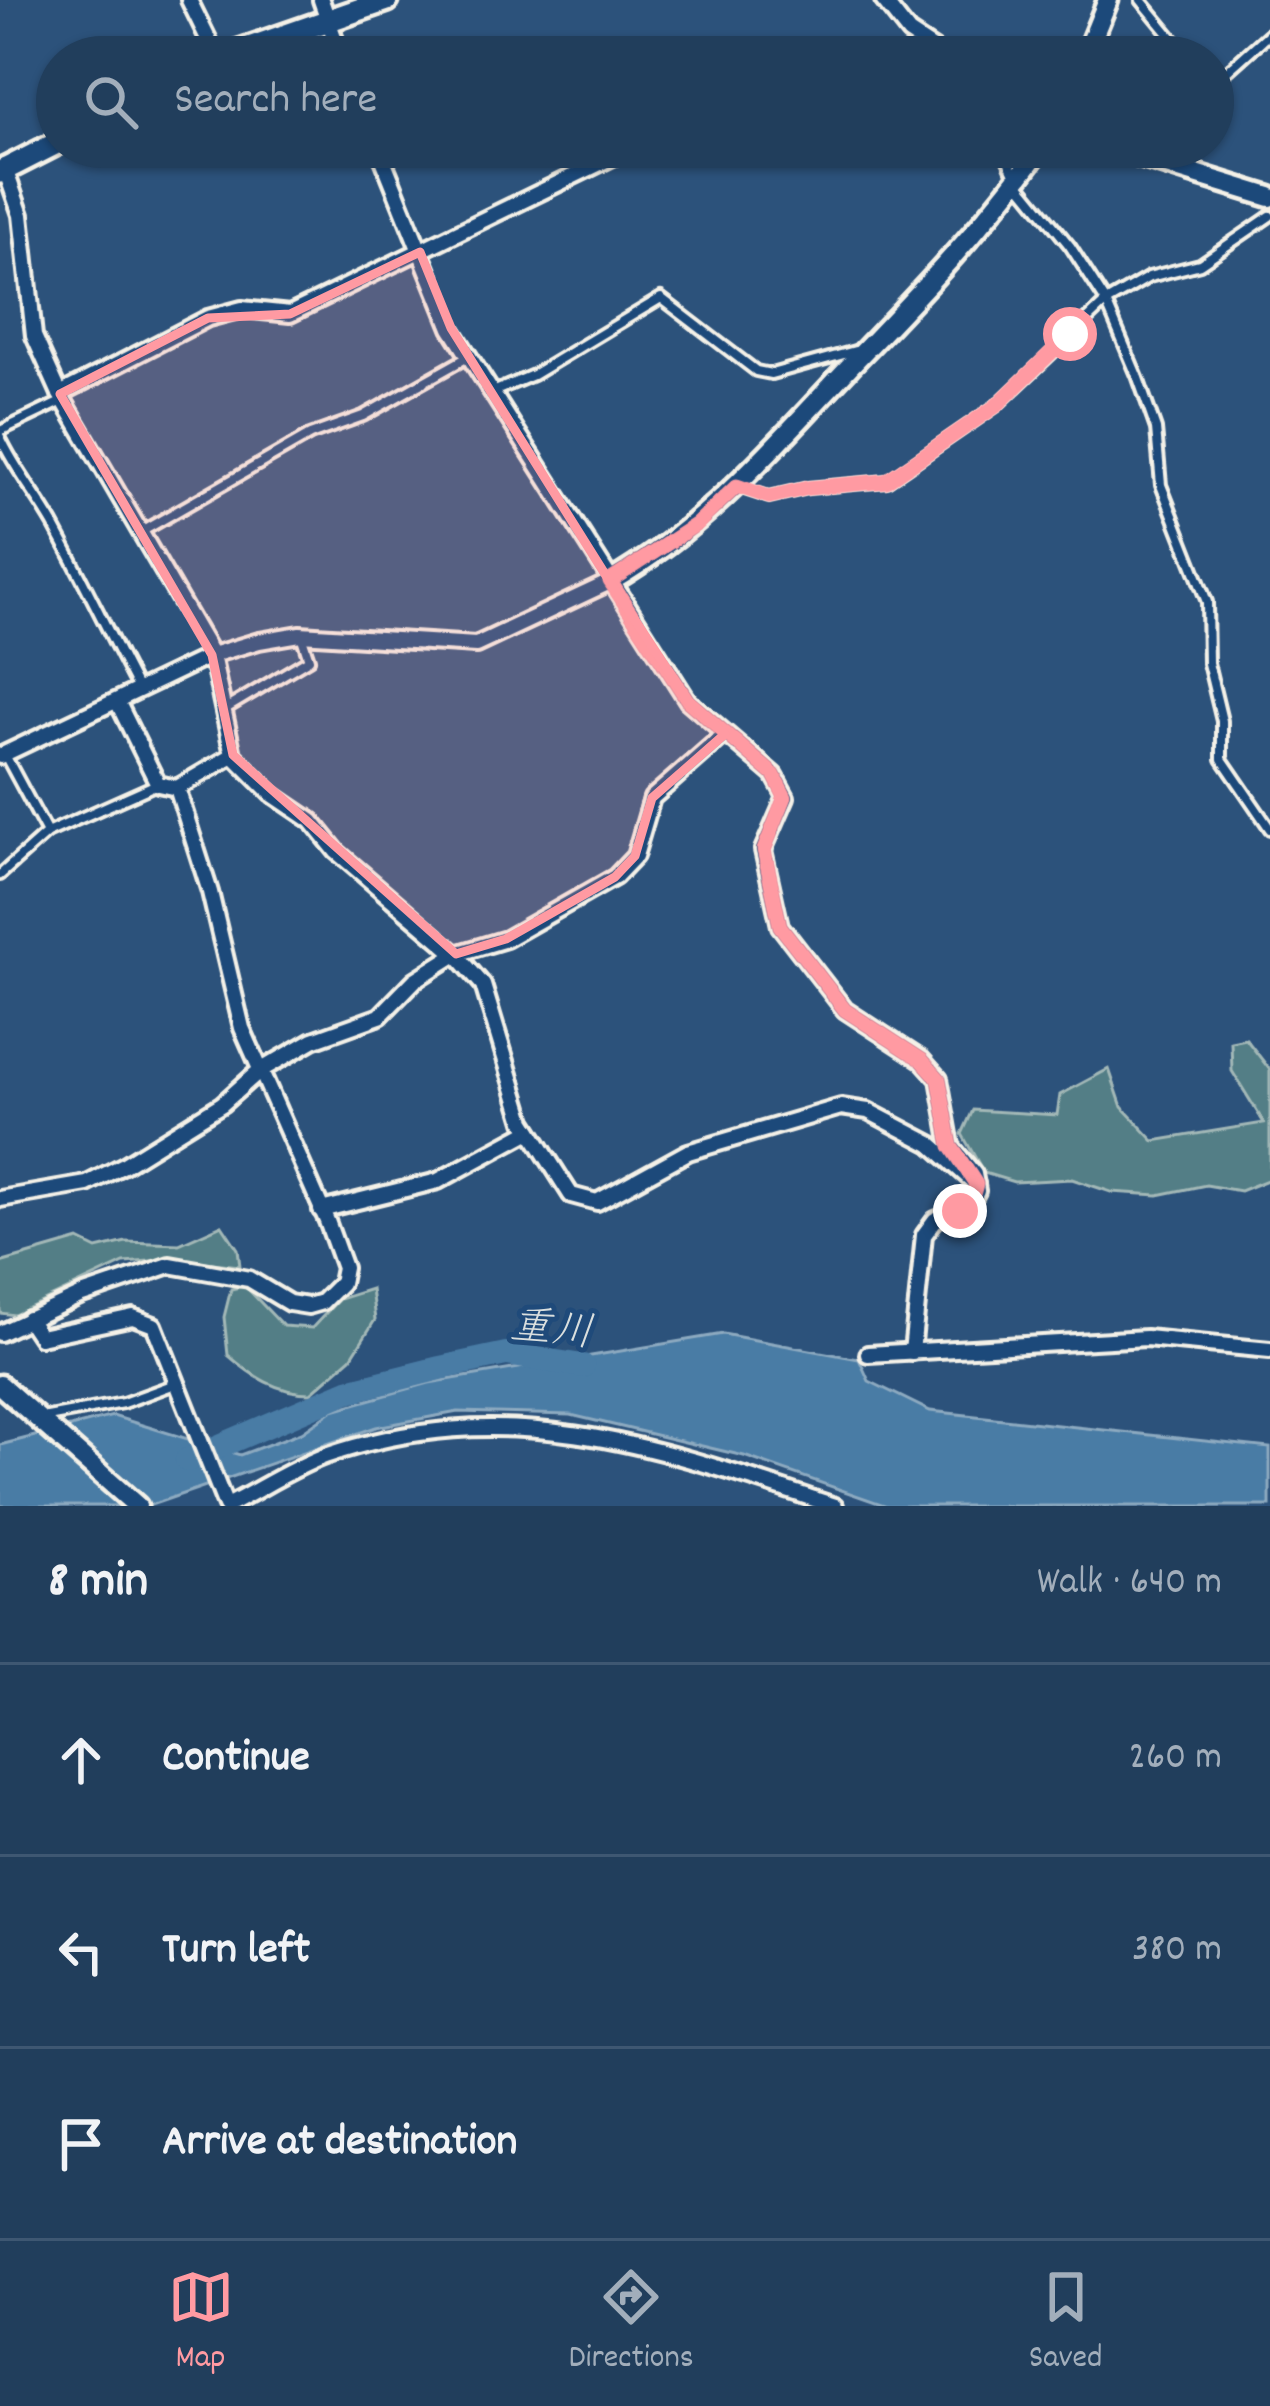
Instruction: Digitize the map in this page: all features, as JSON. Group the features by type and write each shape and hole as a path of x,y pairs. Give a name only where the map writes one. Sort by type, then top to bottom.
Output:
{"main road":[{"path":"266,36 324,10 387,0"},
{"path":"2,168 36,152"}],"street":[{"path":"189,0 209,36"},
{"path":"883,0 913,36"},
{"path":"1093,36 1108,0"},
{"path":"2,168 21,215 34,336 62,397 212,655 233,755 456,954 483,985 505,1043 507,1074 530,1131 571,1195 597,1202 688,1152 841,1107 868,1111 931,1144 976,1184"},
{"path":"386,168 469,356 610,581 688,701 774,775 785,797 764,850 780,926 845,1010 922,1060 939,1079 951,1146 976,1184 970,1205 935,1220 924,1235 912,1352"},
{"path":"62,397 208,318 242,309 290,314 590,168"},
{"path":"2,755 212,655 300,634 476,645 610,581 697,524 737,486 868,348 1026,168"},
{"path":"1179,168 1270,197"},
{"path":"117,701 158,784 177,788 233,755"},
{"path":"0,1199 88,1184 222,1104 258,1072 313,1040 380,1016 415,980 456,954 506,939 615,877 635,856 652,798 725,734"},
{"path":"0,1333 170,1264 249,1279 289,1304 322,1302 341,1283 344,1268 258,1072 177,788"},
{"path":"321,1210 439,1181 530,1131"},
{"path":"28,1318 40,1337 133,1317 154,1325 226,1505 324,1457 466,1426 548,1427 646,1444 836,1506"},
{"path":"868,1354 1146,1338 1270,1350"},
{"path":"0,1384 137,1506"}],"lane":[{"path":"1141,0 1171,36"},
{"path":"1234,65 1270,33"},
{"path":"1011,168 1106,302 1150,412 1161,485 1207,602 1208,664 1222,721 1222,759 1270,829"},
{"path":"737,486 769,497 808,488 886,481 996,406 1106,302 1149,277 1200,264 1270,216"},
{"path":"492,393 533,375 661,298 756,371 771,374 868,348"},
{"path":"141,532 310,435 363,416 469,356"},
{"path":"62,397 0,434 17,475 33,490 139,691"},
{"path":"227,709 309,659 300,634"},
{"path":"2,755 46,832"},
{"path":"0,875 46,832 158,784"},
{"path":"41,1418 123,1403 181,1386"}],"highlighted area":[{"path":"420,252 451,328 610,582 688,701 725,734 652,798 635,856 615,877 506,939 456,954 233,755 212,655 60,394 208,318 290,314"}],"green space":[{"path":"1246,1039 1270,1070 1270,1179 1240,1191 1206,1185 1158,1195 1111,1192 1072,1179 1014,1182 984,1173 962,1134 973,1110 1057,1115 1060,1095 1109,1069 1122,1107 1154,1141 1264,1123 1232,1071 1231,1042"},
{"path":"222,1225 238,1249 240,1266 176,1259 124,1263 14,1315 0,1313 0,1263 79,1240 97,1249 126,1242 179,1244"},
{"path":"245,1286 283,1326 312,1328 339,1299 371,1289 375,1320 351,1358 311,1393 287,1390 256,1376 228,1355 224,1317 231,1289"}],"water":[{"path":"723,1334 859,1359 869,1381 930,1411 1270,1448 1270,1506 887,1506 744,1456 571,1415 458,1412 376,1427 148,1506 0,1506 0,1445 113,1416 240,1455 302,1432 333,1410 429,1383"}],"waterway":[{"name":"重川","path":"187,1460 348,1391 440,1368 506,1354 583,1366"}],"route":[{"path":"960,1211 970,1205 976,1184 974,1174 951,1146 939,1079 922,1060 845,1010 780,926 764,850 785,797 774,775 688,701 610,581 697,524 737,486 769,497 808,488 886,481 996,406 1070,334"}]}
